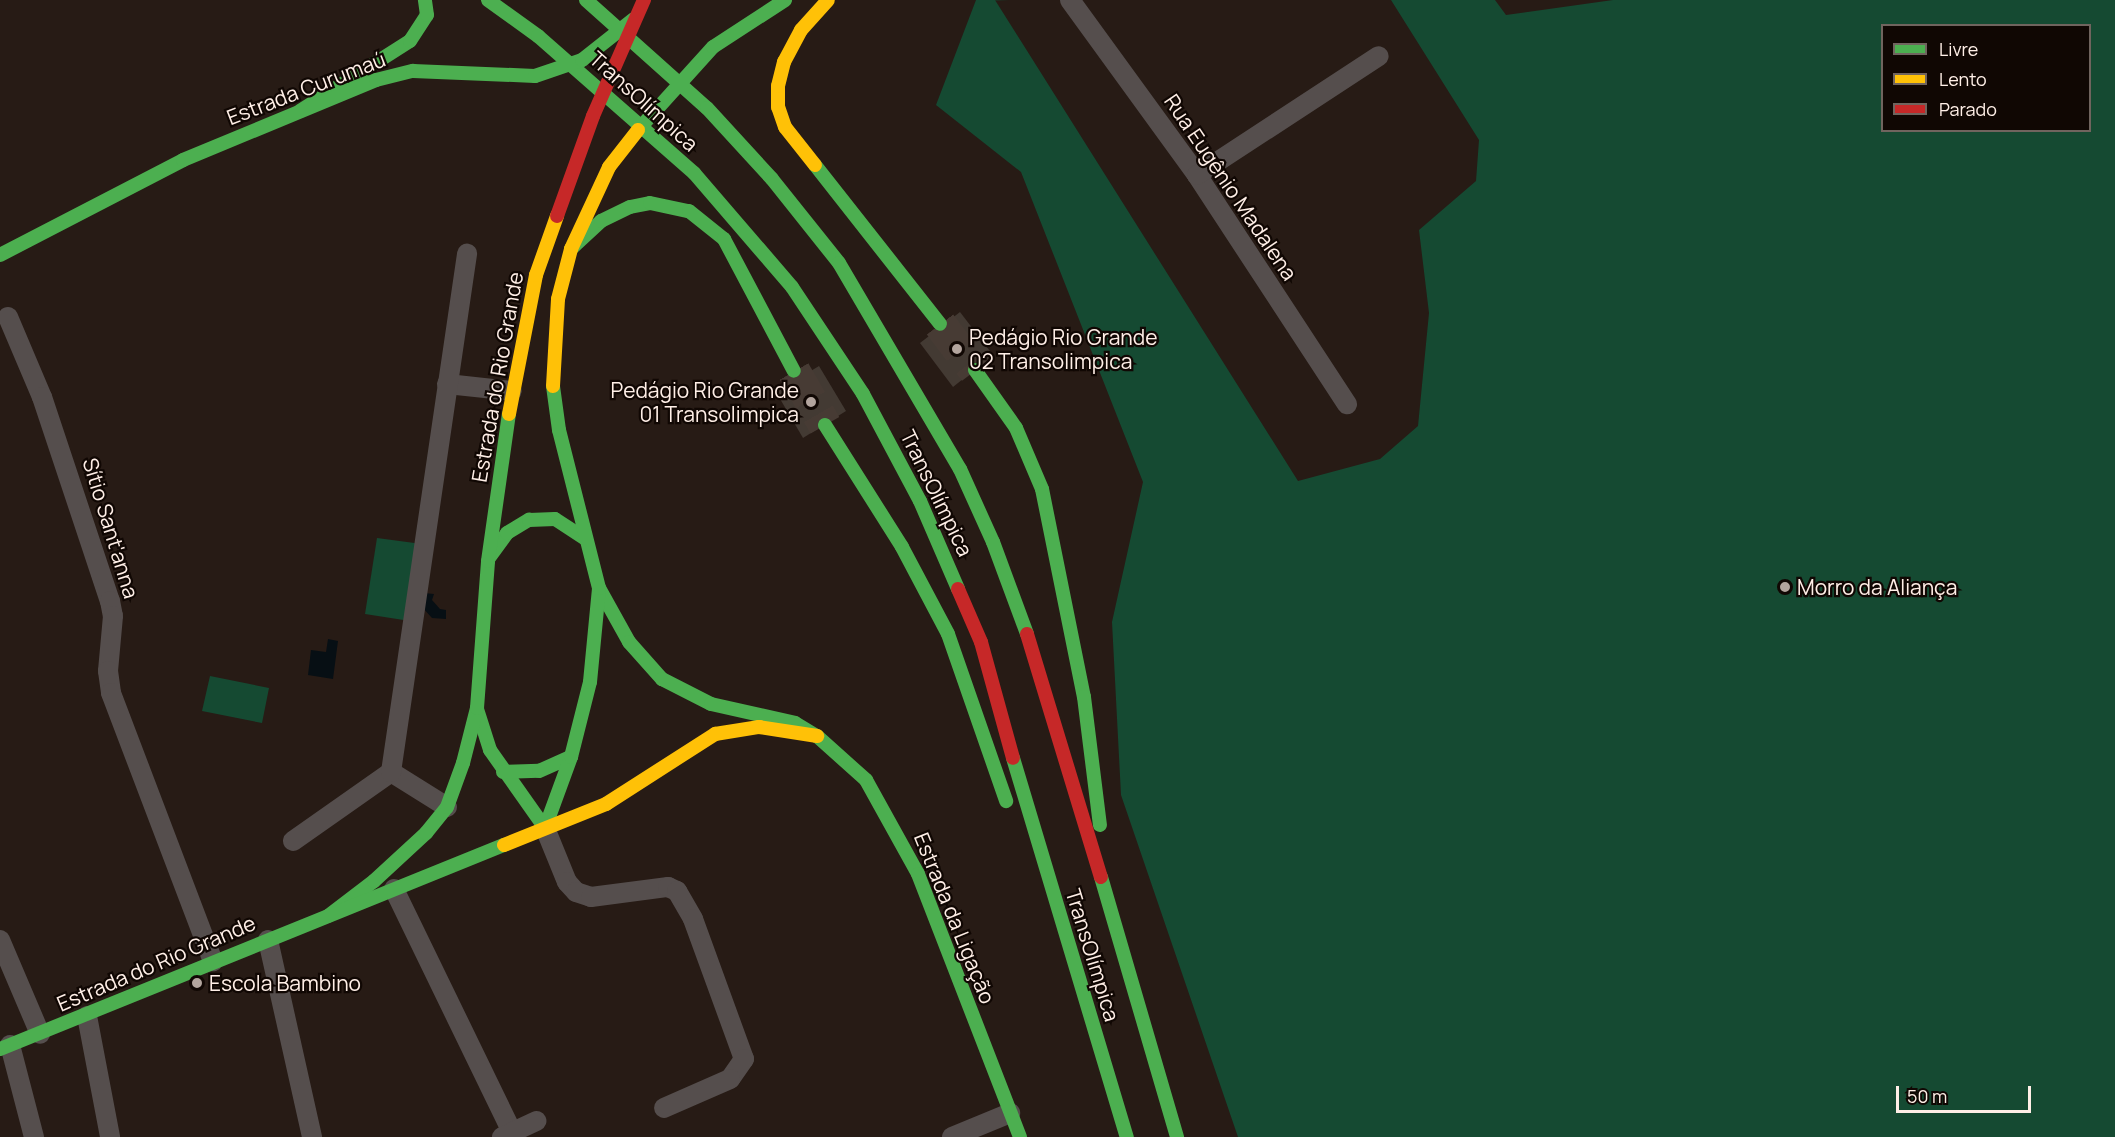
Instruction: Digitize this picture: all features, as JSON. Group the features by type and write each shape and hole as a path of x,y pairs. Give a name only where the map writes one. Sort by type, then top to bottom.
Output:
{"main road":[{"path":"300,111 410,41 427,15 425,0"},
{"name":"TransOlímpica","path":"488,0 538,36 674,154 723,204 792,287 863,394 920,501 981,642 1041,858 1127,1137"},
{"name":"Estrada do Rio Grande","path":"328,916 411,849 447,807 477,708 488,561 512,391 536,275 562,195 644,0"},
{"path":"545,828 571,757 590,682 599,588 584,538 552,384 558,299 571,249 609,167 636,132 713,47 748,21 785,0"},
{"path":"828,0 801,30 784,62 778,86 778,106 785,127 940,324"},
{"name":"TransOlímpica","path":"590,3 707,108 772,179 839,263 960,469 993,542 1042,674 1176,1137"},
{"name":"Estrada Curumaú","path":"0,255 125,187 376,80 413,71 535,76 582,60 636,18"},
{"path":"571,249 601,221 630,207 650,203 689,211 724,239 794,371"},
{"path":"975,370 1016,428 1042,489 1094,755 1101,882"},
{"path":"825,425 902,547 948,633 1012,813"},
{"path":"488,561 507,532 529,520 555,519 584,538"},
{"name":"Estrada da Ligação","path":"599,588 629,642 662,679 711,704 772,715 817,736 866,780 918,874 1020,1137"},
{"name":"Estrada do Rio Grande","path":"5,1047 87,1016 213,961 394,889 440,864 545,828 503,772 490,750 477,708"},
{"path":"545,828 625,795 715,734 759,727 817,736"},
{"path":"503,772 539,771 571,757"},
{"path":"443,838 447,807"},
{"path":"1019,831 1041,858"}],"street":[{"name":"Rua Eugênio Madalena","path":"1070,0 1197,175 1347,404"},
{"path":"1197,175 1379,56"},
{"path":"293,842 392,772 467,254"},
{"name":"Sítio Sant'anna","path":"8,317 42,397 110,601 114,627 108,671 111,693 213,961"},
{"path":"447,384 512,391"},
{"path":"392,772 447,807"},
{"path":"545,828 567,882 576,892 591,897 668,887 677,891 693,919 744,1059 730,1079 664,1108"},
{"path":"394,889 507,1135 536,1121"},
{"path":"268,939 312,1137"},
{"path":"0,940 40,1034"},
{"path":"87,1016 110,1137"},
{"path":"5,1047 34,1137"},
{"path":"952,1137 1010,1113"}],"green space":[{"path":"976,0 995,0 1298,481 1380,459 1418,426 1429,313 1419,230 1476,181 1479,140 1391,0 1495,0 1506,15 1613,0 2115,0 2115,1137 1238,1137 1121,795 1112,622 1143,482 1021,172 936,105"},
{"path":"377,538 422,544 410,621 365,614"},
{"path":"210,676 269,688 262,723 202,711"}],"shaded area":[{"path":"424,593 434,594 432,600 440,609 446,610 446,619 432,618 422,607"},
{"path":"328,639 338,641 333,679 308,675 311,650 326,652"}],"building":[{"name":"Pedágio Rio Grande 02 Transolimpica","path":"960,312 993,355 953,387 920,343"},
{"name":"Pedágio Rio Grande 01 Transolimpica","path":"819,366 846,411 803,438 776,392"}],"tunnel":[{"path":"940,324 975,370"},
{"path":"794,371 825,425"}],"traffic: fast":[{"path":"300,111 410,41 427,15 425,0"},
{"path":"488,0 538,36 694,173 792,287 863,394 920,501 958,589"},
{"path":"586,0 707,108 772,179 839,263 960,469 993,542 1027,634"},
{"path":"638,130 713,47 785,0"},
{"path":"0,255 183,160 376,80 413,71 535,76 582,60 634,19"},
{"path":"815,165 940,324"},
{"path":"571,249 601,221 630,207 650,203 689,211 724,239 794,371"},
{"path":"975,370 1016,428 1042,489 1084,697 1100,825"},
{"path":"545,828 571,757 590,682 599,588 559,430 553,386"},
{"path":"328,916 374,881 426,833 447,807 463,763 477,708 488,561 509,414"},
{"path":"825,425 902,547 948,634 1006,801"},
{"path":"489,558 507,533 529,520 555,519 584,538"},
{"path":"599,588 629,642 662,679 711,704 795,723 817,736 866,780 918,874 1020,1137"},
{"path":"477,709 490,750 545,828"},
{"path":"503,772 539,771 571,757"},
{"path":"1013,758 1127,1137"},
{"path":"0,1049 504,845"},
{"path":"1101,877 1177,1137"}],"traffic: slow":[{"path":"815,165 785,127 778,107 778,86 784,62 801,30 828,0"},
{"path":"553,386 558,299 571,249 609,167 638,130"},
{"path":"509,414 536,275 557,216"},
{"path":"504,845 606,804 715,734 759,727 817,736"}],"traffic: jam":[{"path":"557,216 593,116 644,0"},
{"path":"958,589 981,642 1013,758"},
{"path":"1027,634 1101,877"}],"place":[{"name":"Pedágio Rio Grande 02 Transolimpica","path":"957,349"},
{"name":"Pedágio Rio Grande 01 Transolimpica","path":"811,402"},
{"name":"Morro da Aliança","path":"1785,587"},
{"name":"Escola Bambino","path":"197,983"}]}
